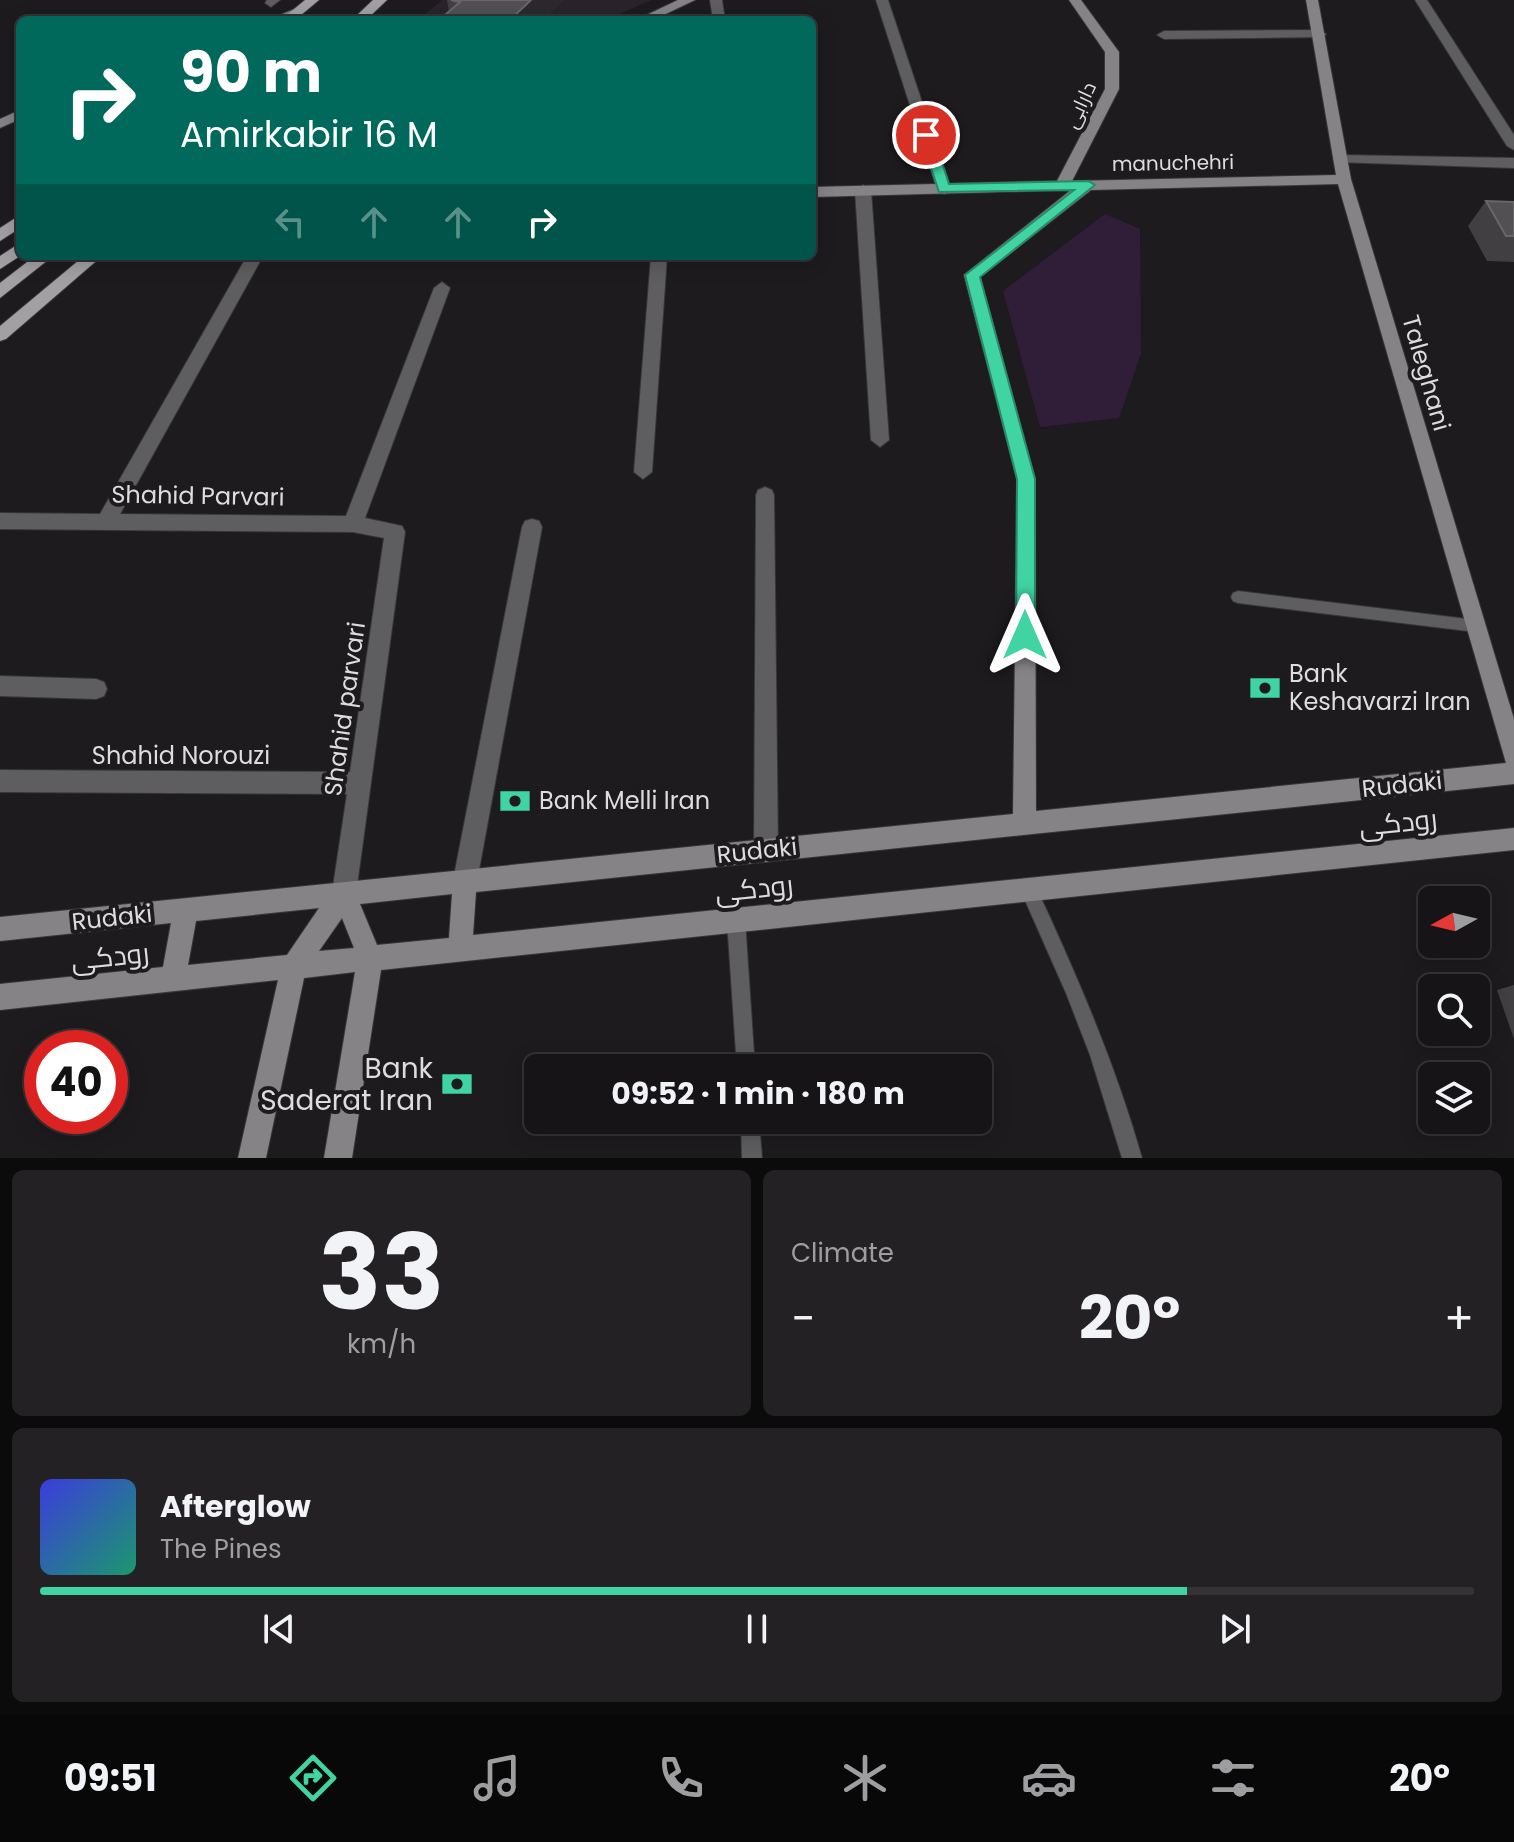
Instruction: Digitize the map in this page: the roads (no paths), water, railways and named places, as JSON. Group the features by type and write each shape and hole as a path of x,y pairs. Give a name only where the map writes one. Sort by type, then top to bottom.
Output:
{"main road":[{"path":"292,16 313,0"},
{"path":"363,16 381,0"},
{"path":"0,236 16,223"},
{"path":"0,264 16,251"},
{"path":"0,292 40,260"},
{"path":"0,335 89,260"}],"street":[{"path":"651,16 689,0"},
{"path":"882,0 944,189"},
{"name":"دارابی","path":"1062,186 1112,89 1112,52 1075,0"},
{"name":"Taleghani","path":"1312,0 1344,179 1514,756"},
{"path":"1421,0 1514,146"},
{"path":"1164,35 1319,34"},
{"path":"1340,159 1514,163"},
{"name":"manuchehri","path":"816,192 1344,179"},
{"path":"1024,823 1026,479 972,275 1088,185"},
{"path":"863,190 880,440"},
{"path":"107,520 253,260"},
{"path":"643,472 659,260"},
{"path":"353,524 442,288"},
{"path":"765,495 766,850"},
{"name":"Shahid Parvari","path":"0,521 353,524 395,532 361,783"},
{"path":"460,949 465,881 532,527"},
{"path":"0,686 96,689"},
{"name":"Rudaki","path":"0,929 1514,773"},
{"name":"Shahid Norouzi","path":"0,781 361,783"},
{"name":"Shahid parvari","path":"344,893 361,783"},
{"name":"رودکی","path":"0,997 1514,839"},
{"path":"338,1158 370,958 344,893"},
{"path":"252,1158 294,966 344,893"},
{"path":"173,980 186,910"}],"lane":[{"path":"1238,597 1476,626"},
{"path":"1028,889 1071,981 1117,1098 1132,1158"},
{"path":"736,920 745,1054"},
{"path":"751,1134 752,1158"}],"place":[{"name":"Bank Keshavarzi Iran","path":"1265,688"},
{"name":"Bank Melli Iran","path":"515,801"},
{"name":"Bank Saderat Iran","path":"457,1084"}]}
